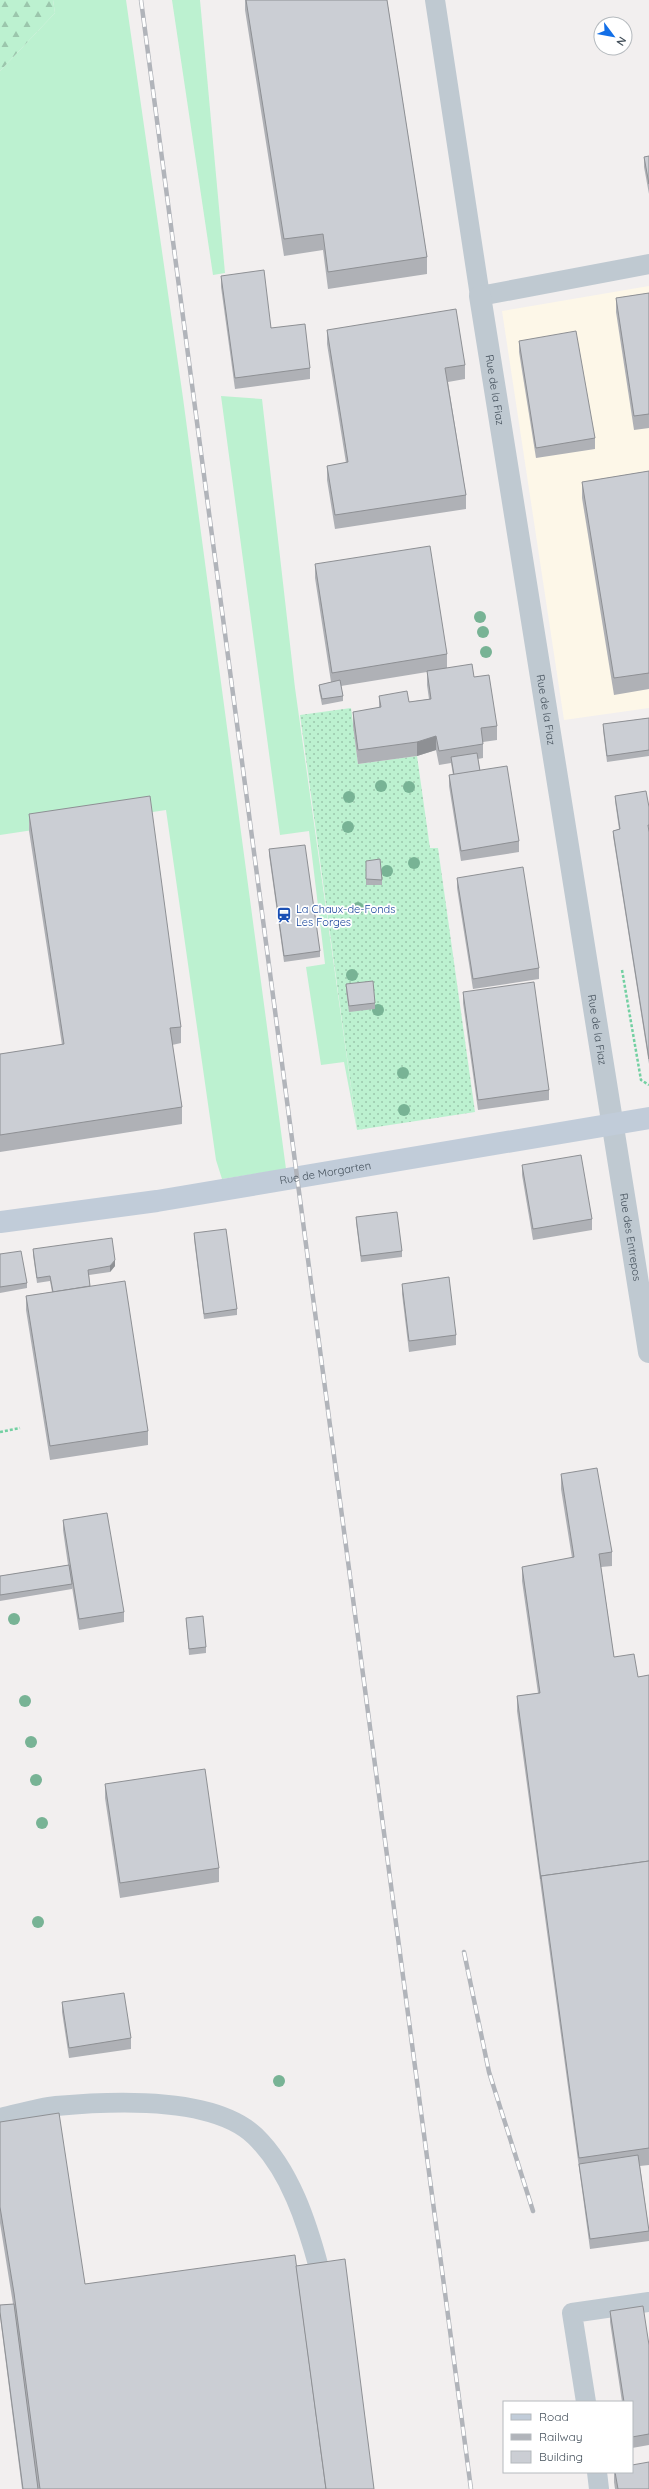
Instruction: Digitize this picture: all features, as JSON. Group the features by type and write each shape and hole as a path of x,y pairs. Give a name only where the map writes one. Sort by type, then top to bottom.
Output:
{"main road":[{"name":"Rue de Morgarten","path":"0,1222 157,1201 614,1122 649,1118"}],"street":[{"name":"Rue de la Fiaz","path":"480,296 614,1122"},
{"name":"Rue des Entrepos","path":"614,1122 649,1352"}],"lane":[{"path":"435,0 480,296 649,264"},
{"path":"0,2118 55,2106 119,2103 201,2109 231,2122 254,2136 272,2156 295,2198 306,2225 318,2268"},
{"path":"586,2401 572,2313 649,2302"},
{"path":"597,2473 599,2489"}],"path":[{"path":"0,1432 20,1428"}],"shaded area":[{"path":"649,286 649,708 564,720 502,311"}],"green space":[{"path":"0,0 53,0 55,13 0,71"},
{"path":"53,0 126,0 183,398 286,1169 222,1179 216,1160 166,810 0,835 0,71 55,13"},
{"path":"172,0 200,0 225,273 213,275"},
{"path":"221,396 262,399 295,688 357,1130 344,1062 321,1065 306,967 325,964 309,831 280,835"},
{"path":"351,708 358,764 417,756 430,848 438,848 475,1112 357,1130 300,715"}],"building":[{"path":"246,0 387,0 427,257 328,272 323,234 284,239"},
{"path":"649,156 649,184 644,157"},
{"path":"264,270 271,328 305,324 310,368 235,378 221,276"},
{"path":"649,293 649,414 634,416 616,298"},
{"path":"456,309 465,365 445,368 466,495 335,515 327,466 348,462 327,330"},
{"path":"576,331 595,438 536,448 519,341"},
{"path":"649,471 649,673 614,678 582,482"},
{"path":"430,546 447,654 332,673 315,564"},
{"path":"472,664 474,677 489,675 497,726 481,728 483,744 439,751 436,736 417,742 358,750 353,712 381,707 379,696 407,691 409,702 431,699 427,671"},
{"path":"340,680 343,696 322,699 319,685"},
{"path":"649,718 649,750 607,756 603,724"},
{"path":"477,753 480,771 454,775 451,757"},
{"path":"507,766 519,841 461,851 449,775"},
{"path":"646,791 649,807 649,1059 613,831 620,829 615,796"},
{"path":"150,796 181,1027 170,1028 182,1107 0,1135 0,1054 64,1044 29,814"},
{"path":"305,845 320,951 284,956 269,849"},
{"path":"380,859 382,880 366,879 366,861"},
{"path":"523,867 539,968 473,979 457,878"},
{"path":"373,981 375,1003 349,1006 346,984"},
{"path":"534,982 549,1090 478,1100 463,992"},
{"path":"581,1155 592,1219 533,1229 522,1165"},
{"path":"397,1212 402,1251 361,1256 356,1217"},
{"path":"226,1229 237,1309 204,1314 194,1233"},
{"path":"112,1238 115,1260 110,1266 88,1270 90,1286 53,1292 50,1276 37,1278 33,1249"},
{"path":"21,1251 27,1283 0,1287 0,1254"},
{"path":"449,1277 456,1335 409,1341 402,1284"},
{"path":"125,1281 148,1431 50,1446 26,1296"},
{"path":"597,1468 612,1552 599,1554 614,1657 634,1654 638,1677 649,1675 649,1861 541,1876 541,1879 517,1696 540,1693 522,1567 574,1557 561,1474"},
{"path":"107,1513 124,1612 79,1619 63,1520"},
{"path":"69,1565 72,1584 0,1595 0,1576"},
{"path":"203,1616 206,1647 189,1649 186,1618"},
{"path":"205,1769 219,1868 120,1883 105,1784"},
{"path":"649,1861 649,2148 579,2158 541,1876"},
{"path":"124,1993 131,2038 69,2048 62,2002"},
{"path":"59,2113 85,2284 295,2255 326,2489 40,2489 14,2293 0,2207 0,2122"},
{"path":"638,2155 649,2231 590,2239 579,2164"},
{"path":"345,2259 374,2489 326,2489 296,2266"},
{"path":"14,2304 38,2489 23,2489 0,2312 0,2305"},
{"path":"643,2306 649,2345 649,2434 633,2437 633,2401 624,2401 610,2311"},
{"path":"649,2462 649,2489 618,2489 615,2473 633,2473 633,2465"}],"railway":[{"path":"141,0 471,2489"},
{"path":"464,1952 489,2072 533,2211"}],"place":[{"name":"La Chaux-de-Fonds Les Forges","path":"284,915"}]}
